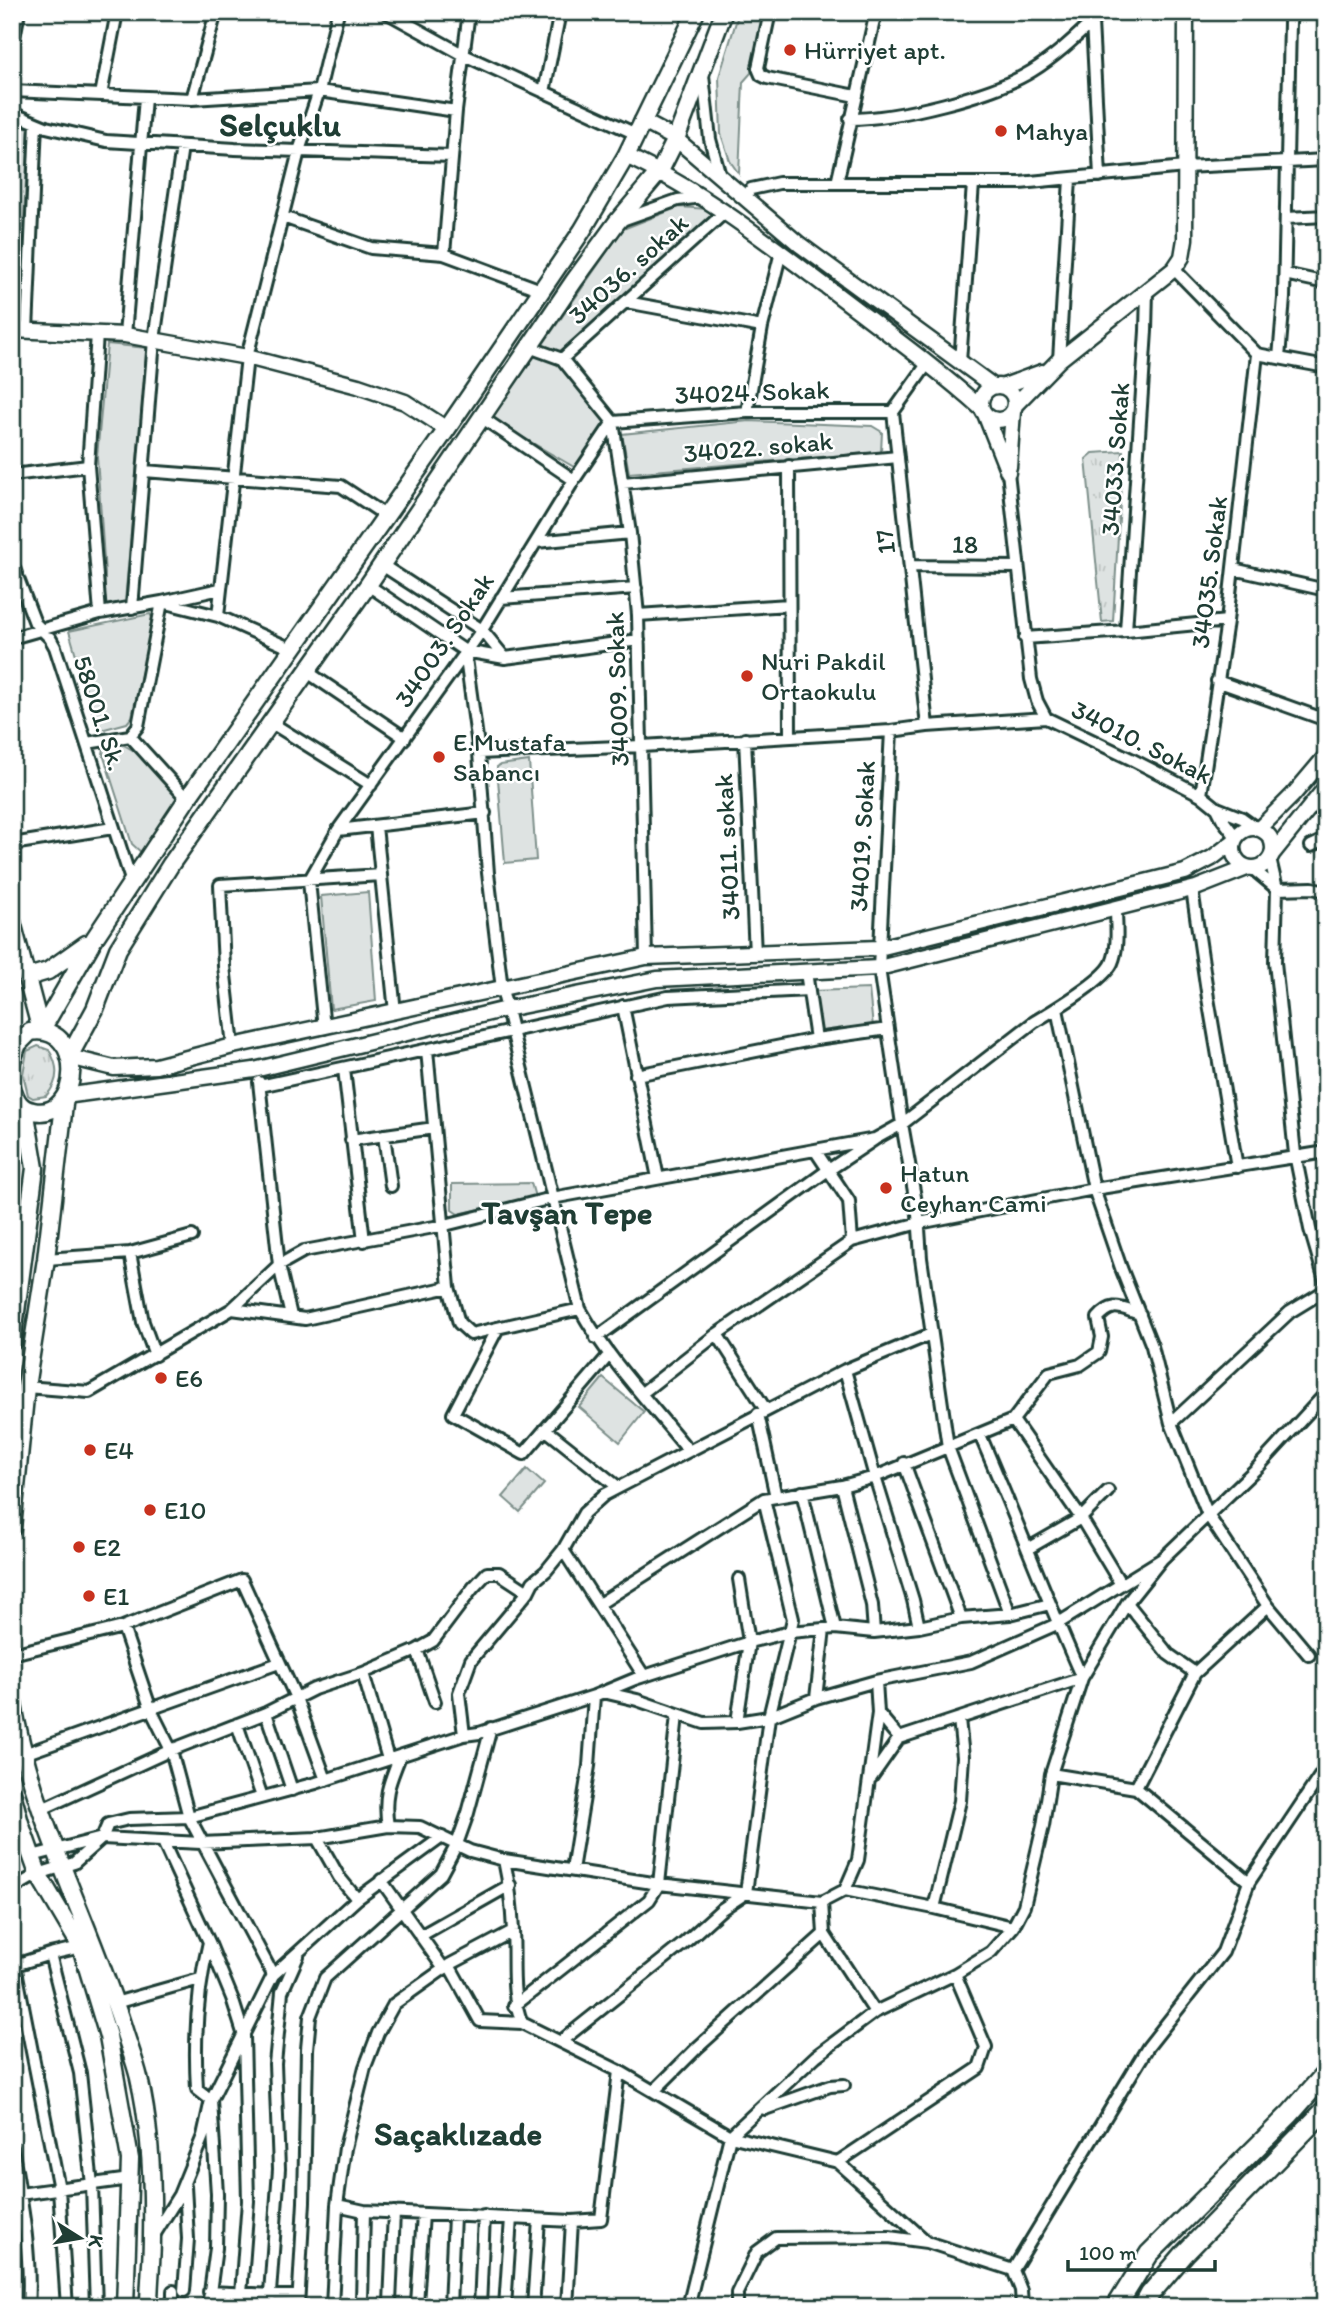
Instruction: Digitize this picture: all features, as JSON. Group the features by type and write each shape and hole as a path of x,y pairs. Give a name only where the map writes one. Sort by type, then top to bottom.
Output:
{"main road":[{"path":"41,1031 94,939 187,799 447,429 582,230 626,156 695,12"},
{"path":"69,1057 95,1009 118,949 171,864 382,565 617,222 660,171 676,139 724,12"},
{"path":"12,922 41,1031"},
{"path":"28,977 48,971 94,939"},
{"path":"12,1058 22,1038 30,1031 57,1036 64,1044 69,1057 70,1082 65,1096 46,1259 26,1387 12,1528"},
{"path":"12,1048 12,1058"},
{"path":"12,1088 20,1105 19,1113 35,1168 12,1342"},
{"path":"19,1113 50,1111 57,1107 65,1096"},
{"path":"12,1699 24,1754 55,1848 115,2003 139,2078 149,2148 152,2237 149,2307"},
{"path":"12,1793 16,1825 38,1874 81,1947 108,2036 130,2159 125,2307"},
{"path":"1116,2307 1149,2255 1290,2114 1326,2073"},
{"path":"1143,2307 1150,2294 1185,2253 1326,2109"}],"street":[{"path":"12,48 19,12"},
{"path":"101,95 117,12"},
{"path":"192,99 216,12"},
{"path":"218,616 247,357 299,151 319,91 338,12"},
{"path":"386,12 464,55 544,92 676,139 799,244 960,362 1013,394 1009,472 1025,638 1031,679 1037,701 1046,718 891,731 479,753"},
{"path":"444,254 456,111 469,12"},
{"path":"544,92 560,12"},
{"path":"770,12 758,68 761,75 856,96"},
{"path":"837,183 876,12"},
{"path":"850,119 872,119 952,102 1014,82 1058,53 1103,12"},
{"path":"626,156 660,171 703,197 928,363 983,412 994,420 1000,420 1010,416 1046,371 1174,269 1182,257 1185,239 1186,12"},
{"path":"1279,358 1285,274 1289,36 1292,12"},
{"path":"1092,22 1100,176"},
{"path":"702,71 710,139 721,179"},
{"path":"12,91 192,99 319,91 456,111"},
{"path":"124,335 145,98"},
{"path":"12,113 36,123 106,141 452,156"},
{"path":"36,123 19,330 124,335 247,357 358,386 405,402 447,429"},
{"path":"132,608 154,340 182,146"},
{"path":"744,198 751,189 779,183 973,184 1070,179 1185,167 1326,160"},
{"path":"1059,360 1070,179"},
{"path":"960,362 973,184"},
{"path":"617,222 678,201 703,197"},
{"name":"34036. sokak","path":"562,359 724,213"},
{"path":"1287,218 1326,216"},
{"path":"283,217 371,248 444,254 541,290"},
{"path":"747,412 762,327 781,253"},
{"path":"1174,269 1257,354 1326,367"},
{"path":"1285,274 1326,283"},
{"name":"34033. Sokak","path":"1126,631 1147,290"},
{"path":"626,302 762,327"},
{"path":"97,334 88,466 100,613"},
{"path":"529,347 562,359 613,422"},
{"name":"34035. Sokak","path":"1202,795 1227,621 1257,354"},
{"path":"892,412 928,363"},
{"path":"1009,472 983,412 981,398 984,393 998,386 1046,371"},
{"name":"34024. Sokak","path":"613,422 747,412 892,412"},
{"name":"17","path":"892,412 927,726"},
{"path":"481,417 573,480"},
{"name":"34003. Sokak","path":"309,881 338,830 482,630 573,480 613,422"},
{"name":"34009. Sokak","path":"613,422 630,533 638,615 646,957"},
{"name":"34022. sokak","path":"623,482 898,457"},
{"path":"12,475 88,466"},
{"path":"789,466 790,736"},
{"path":"144,471 341,486 386,516"},
{"path":"536,542 630,533"},
{"name":"58001. Sk.","path":"12,563 30,615 55,647 132,883"},
{"path":"382,565 482,630 505,658"},
{"name":"18","path":"910,566 1018,567"},
{"path":"1233,569 1326,590"},
{"path":"368,585 466,650 505,658 639,640"},
{"path":"501,598 636,588"},
{"path":"12,638 100,613 220,589"},
{"path":"162,602 218,616 292,649"},
{"path":"88,743 130,736 138,726 162,602"},
{"path":"638,615 789,605"},
{"path":"1025,638 1227,621"},
{"path":"466,650 502,989 580,1309 609,1355 688,1450"},
{"path":"306,671 405,738"},
{"path":"1217,681 1326,720"},
{"name":"34010. Sokak","path":"1046,718 1202,795 1217,808"},
{"path":"270,722 371,785"},
{"name":"34019. Sokak","path":"891,731 879,968 919,1223 921,1258 948,1447 1010,1614"},
{"path":"130,736 187,799"},
{"name":"34011. sokak","path":"745,739 755,954"},
{"path":"69,1057 114,1068 156,1066 233,1046 646,957 755,954 879,946 1185,872 1212,858 1244,829 1257,828 1293,795 1326,756"},
{"path":"1217,808 1234,839 1233,855 1241,865 1260,868 1326,787"},
{"path":"1217,808 1242,818 1271,839 1277,889 1275,962 1296,1158 1310,1229 1326,1284"},
{"path":"338,830 485,813"},
{"path":"376,826 395,1012"},
{"path":"12,844 113,828"},
{"path":"1311,846 1326,839"},
{"path":"1250,868 1277,889 1312,888 1326,891"},
{"path":"65,1096 254,1069 506,1009 657,979 879,968 1192,889 1250,868"},
{"path":"233,1046 224,966 220,885 381,875"},
{"path":"309,881 324,1028"},
{"path":"1192,889 1237,1167"},
{"path":"596,1338 829,1170 874,1139 902,1124 1034,1022 1057,1009 1103,975 1112,963 1116,944 1116,908"},
{"path":"806,972 816,1039"},
{"path":"260,1086 668,997 809,990"},
{"path":"623,1006 658,1178"},
{"path":"1057,1009 1094,1189 1152,1346 1171,1423 1208,1515 1268,1606 1309,1655"},
{"path":"636,1075 816,1039 888,1029"},
{"path":"428,1050 449,1287 459,1323 471,1334 580,1309"},
{"path":"254,1069 260,1086 279,1265 291,1317"},
{"path":"344,1069 363,1241"},
{"path":"351,1140 435,1128"},
{"path":"384,1135 391,1185"},
{"path":"26,1387 89,1392 232,1309 279,1265 304,1251 444,1225 552,1198 874,1139"},
{"path":"815,1150 849,1201 852,1241"},
{"path":"642,1393 717,1334 852,1241 919,1223 1094,1189 1326,1152"},
{"path":"46,1259 130,1254 192,1236"},
{"path":"130,1254 144,1322 155,1355"},
{"path":"232,1309 305,1319 449,1287"},
{"path":"1171,1423 1290,1312 1326,1290"},
{"path":"599,1604 770,1498 842,1486 875,1477 1013,1420 1049,1373 1080,1365 1099,1352 1102,1337 1098,1318 1107,1308 1115,1307 1140,1314"},
{"path":"498,1328 453,1414 524,1454 609,1355"},
{"path":"560,2042 683,1944 722,1909 746,1893 769,1717 793,1619 770,1498 762,1412 717,1334"},
{"path":"464,1735 459,1693 471,1660 528,1592 533,1582 563,1550 584,1513 604,1495 845,1370 931,1334"},
{"path":"845,1370 914,1600 919,1627"},
{"path":"688,2307 730,2136 760,2111 816,2056 874,2012 955,1974 991,1952 1013,1927 1024,1906 1051,1774 1082,1678 1127,1603 1162,1559 1258,1467 1326,1393"},
{"path":"1013,1420 1081,1518 1120,1583"},
{"path":"545,1429 618,1488"},
{"path":"980,1434 1082,1678"},
{"path":"904,1463 961,1618"},
{"path":"842,1486 872,1605 874,1632"},
{"path":"1029,1548 1081,1518 1108,1491"},
{"path":"802,1492 829,1629 816,1698"},
{"path":"563,1550 644,1676"},
{"path":"598,1694 637,1700 704,1723 769,1717 816,1698 971,1662 1058,1624 1162,1559"},
{"path":"42,1809 171,1750 266,1713 314,1689 363,1673 417,1650 433,1641 473,1588 488,1573 499,1573 528,1592"},
{"path":"737,1722 749,1642 739,1579"},
{"path":"12,1654 123,1627 242,1580 296,1698 326,1780"},
{"path":"1127,1603 1168,1654 1195,1674"},
{"path":"12,1889 38,1874 74,1863 102,1838 108,1824 129,1819 188,1817 292,1790 464,1735 479,1733 749,1642 790,1632 829,1629 874,1632 919,1627 961,1618 1010,1614 1051,1604"},
{"path":"1136,1788 1195,1674 1268,1606"},
{"path":"123,1627 151,1710 171,1750 188,1817 273,1975"},
{"path":"417,1650 435,1702"},
{"path":"24,1754 279,1663"},
{"path":"363,1673 394,1758 384,1806 388,1826"},
{"path":"868,1782 899,1738 1082,1678"},
{"path":"32,1856 102,1838 201,1843 317,1838 388,1826 419,1827 470,1851 504,1860 659,1884 822,1902 845,1890 858,1860 878,1713 876,1682"},
{"path":"572,1870 598,1694"},
{"path":"266,1713 292,1790"},
{"path":"878,1713 899,1738"},
{"path":"514,2006 649,1900 659,1884 677,1715"},
{"path":"933,1908 960,1801 963,1757 959,1719"},
{"path":"237,1724 262,1797"},
{"path":"209,2292 240,2294 270,2301 298,2302 310,2017 325,1978 441,1874 457,1844 491,1728"},
{"path":"1013,2270 1148,2047 1223,1952 1249,1882 1326,1767"},
{"path":"1051,1774 1136,1788 1249,1882"},
{"path":"152,2237 179,2195 203,2136 211,2101 273,1975 357,1899 442,1837"},
{"path":"317,1838 339,1877 357,1899"},
{"path":"163,1842 232,1997 244,2036 248,2201 240,2307"},
{"path":"504,1860 510,1885 514,2006 522,2023"},
{"path":"381,1880 420,1936 446,1967 480,2021 522,2023 619,2071 730,2136 838,2162 927,2242"},
{"path":"420,1936 510,1885"},
{"path":"845,1890 1013,1927"},
{"path":"822,1902 824,1934 874,2012"},
{"path":"332,2307 337,2205 349,2134 365,2067 377,2033 394,2004 446,1967 513,1931"},
{"path":"654,2091 697,2048 824,1934"},
{"path":"208,2307 216,2248 217,2194 211,2101 197,2089 196,2066 200,1979 209,1942"},
{"path":"67,2307 59,2189 13,1966 81,1947"},
{"path":"270,2301 279,2169 275,2064 282,1992 301,1950"},
{"path":"50,1954 80,2073 92,2185 96,2307"},
{"path":"838,2162 979,2068 986,2047 955,1974"},
{"path":"115,2003 200,1979"},
{"path":"337,2205 364,2211 454,2216 572,2221 601,2219 619,2071"},
{"path":"760,2111 830,2086 844,2085"},
{"path":"12,2147 16,2195 30,2279 28,2307"},
{"path":"173,2307 188,2239 185,2191 187,2177"},
{"path":"16,2195 130,2179"},
{"path":"362,2301 364,2211"},
{"path":"390,2303 394,2212"},
{"path":"418,2304 423,2214"},
{"path":"450,2306 454,2216"},
{"path":"480,2307 484,2216"},
{"path":"505,2307 511,2218"},
{"path":"533,2307 540,2220"},
{"path":"567,2307 572,2221"},
{"path":"737,2307 737,2293 757,2252 776,2238 889,2237 927,2242 1013,2270"},
{"path":"1013,2270 1021,2290 1022,2307"}],"green space":[{"path":"739,12 764,12 751,73 743,82 739,174 730,161 721,134 719,77"},
{"path":"29,127 18,321 12,321 12,129"},
{"path":"679,207 708,209 712,216 626,302 562,358 613,422 574,467 491,419 623,229"},
{"path":"107,344 147,348 125,602 104,606 105,574 97,457"},
{"path":"749,421 872,426 882,432 881,452 629,473 622,434"},
{"path":"1123,451 1113,621 1102,622 1086,459 1093,453"},
{"path":"150,614 153,619 132,717 127,723 101,730 97,727 69,631"},
{"path":"120,743 138,753 181,796 144,855 132,844 103,754 104,748"},
{"path":"529,761 536,860 505,863 497,767"},
{"path":"368,892 376,1001 331,1009 321,896"},
{"path":"869,989 873,1027 818,1036 812,991"},
{"path":"38,1046 49,1050 55,1062 56,1074 46,1096 33,1098 28,1095 23,1074 27,1051"},
{"path":"531,1183 535,1197 458,1214 452,1210 452,1184"},
{"path":"603,1378 644,1412 620,1442 579,1407"},
{"path":"527,1469 544,1484 520,1512 503,1497"}],"place":[{"name":"Hürriyet apt.","path":"790,50"},
{"name":"Mahya","path":"1001,131"},
{"name":"Nuri Pakdil Ortaokulu","path":"747,676"},
{"name":"E.Mustafa Sabancı","path":"439,757"},
{"name":"Hatun Ceyhan Cami","path":"886,1188"},
{"name":"E6","path":"161,1378"},
{"name":"E4","path":"90,1450"},
{"name":"E10","path":"150,1510"},
{"name":"E2","path":"79,1547"},
{"name":"E1","path":"89,1596"}],"district":[{"name":"Selçuklu","path":"280,124"},
{"name":"Tavşan Tepe","path":"567,1212"},
{"name":"Saçaklızade","path":"458,2133"}]}
